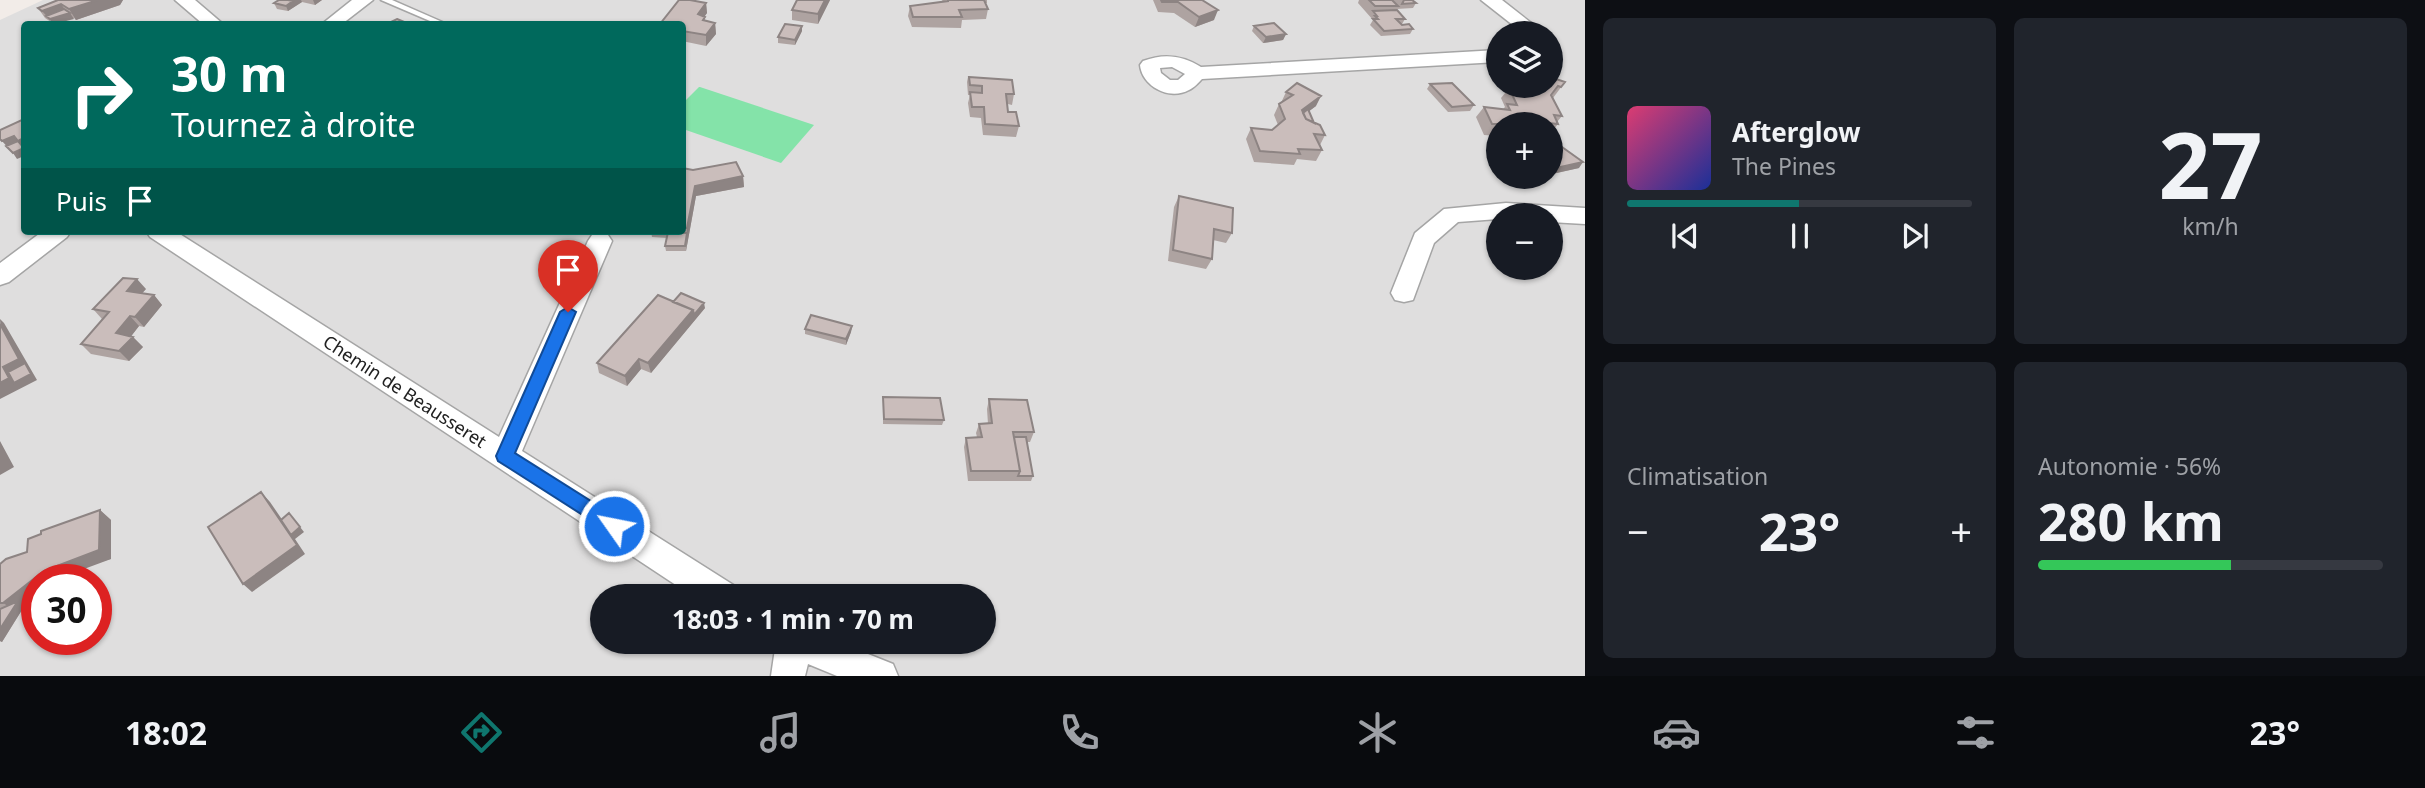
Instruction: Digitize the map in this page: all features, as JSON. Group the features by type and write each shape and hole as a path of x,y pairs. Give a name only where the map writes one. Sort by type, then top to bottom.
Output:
{"street":[{"path":"184,0 210,21"},
{"path":"335,21 364,0"},
{"path":"1490,0 1519,21"},
{"path":"1197,73 1486,57"},
{"path":"1404,293 1423,239 1452,215 1506,211 1585,216"},
{"path":"0,276 54,235"},
{"name":"Chemin de Beausseret","path":"164,235 703,584"},
{"path":"505,456 600,241"},
{"path":"788,676 792,654"},
{"path":"823,654 881,676"}],"lane":[{"path":"385,0 436,21"}],"shaded area":[{"path":"43,0 1585,0 1585,676 0,676 0,20"}],"green space":[{"path":"699,87 814,125 781,163 686,130 686,100"}],"building":[{"path":"58,0 98,0 69,9 61,4 42,11 38,8"},
{"path":"279,0 293,1 286,6 274,3"},
{"path":"679,0 690,0 706,3 698,14 705,17 703,20 715,23 706,35 686,32 686,21 662,21"},
{"path":"797,0 825,0 818,14 792,10"},
{"path":"948,0 984,0 988,9 959,10 962,17 913,17 910,6"},
{"path":"1161,0 1202,0 1218,10 1199,17 1178,2"},
{"path":"1369,0 1392,0 1398,6 1375,6"},
{"path":"1404,0 1412,0 1416,3 1402,4"},
{"path":"64,9 70,13 50,19 46,16"},
{"path":"1397,10 1405,19 1396,19 1402,25 1409,24 1413,29 1384,31 1373,19 1378,19 1373,11"},
{"path":"1274,23 1286,34 1266,37 1254,26"},
{"path":"785,24 802,26 795,40 778,37"},
{"path":"969,77 1012,80 1014,94 1006,94 1008,112 1016,112 1019,126 985,124 984,107 972,107 970,92 982,93 982,86 970,85"},
{"path":"1297,83 1321,96 1302,110 1306,119 1320,125 1325,135 1314,134 1322,150 1298,149 1300,154 1260,151 1251,128 1272,130 1285,119 1279,104 1293,95 1286,92"},
{"path":"1452,83 1474,105 1452,107 1430,84"},
{"path":"1514,98 1553,98 1560,112 1486,112 1484,107 1510,110 1507,104 1517,105"},
{"path":"1308,109 1314,123 1306,119 1303,113"},
{"path":"21,120 21,140 18,141 14,136 2,141 0,130"},
{"path":"18,141 21,149 13,153 6,146"},
{"path":"1563,148 1583,162 1563,166"},
{"path":"736,162 743,176 695,186 686,228 686,169 693,170"},
{"path":"1179,196 1233,208 1232,233 1214,229 1212,259 1173,250"},
{"path":"687,233 685,246 665,246 667,235"},
{"path":"123,278 137,279 127,291 154,295 135,317 130,316 116,333 133,337 119,351 81,344 109,312 93,309"},
{"path":"681,293 704,303 694,315 693,310 673,302"},
{"path":"658,295 693,310 648,363 639,359 625,376 597,363"},
{"path":"811,315 852,326 846,339 805,329"},
{"path":"0,324 19,359 3,367 9,378 0,383"},
{"path":"25,363 31,374 14,383 8,372"},
{"path":"883,397 940,398 944,420 884,419"},
{"path":"989,399 1027,400 1034,432 1013,432 1020,471 971,471 966,438 982,437 979,424 992,423"},
{"path":"1014,437 1026,437 1033,476 1018,476 1020,471"},
{"path":"261,492 297,545 243,584 208,527"},
{"path":"100,510 99,550 62,564 21,564 21,589 0,603 0,564 6,559 27,552 28,539 41,534 41,531"},
{"path":"289,513 300,527 291,535 281,520"},
{"path":"18,601 0,629 0,609"}],"route":[{"path":"568,312 505,456 614,526"}]}
